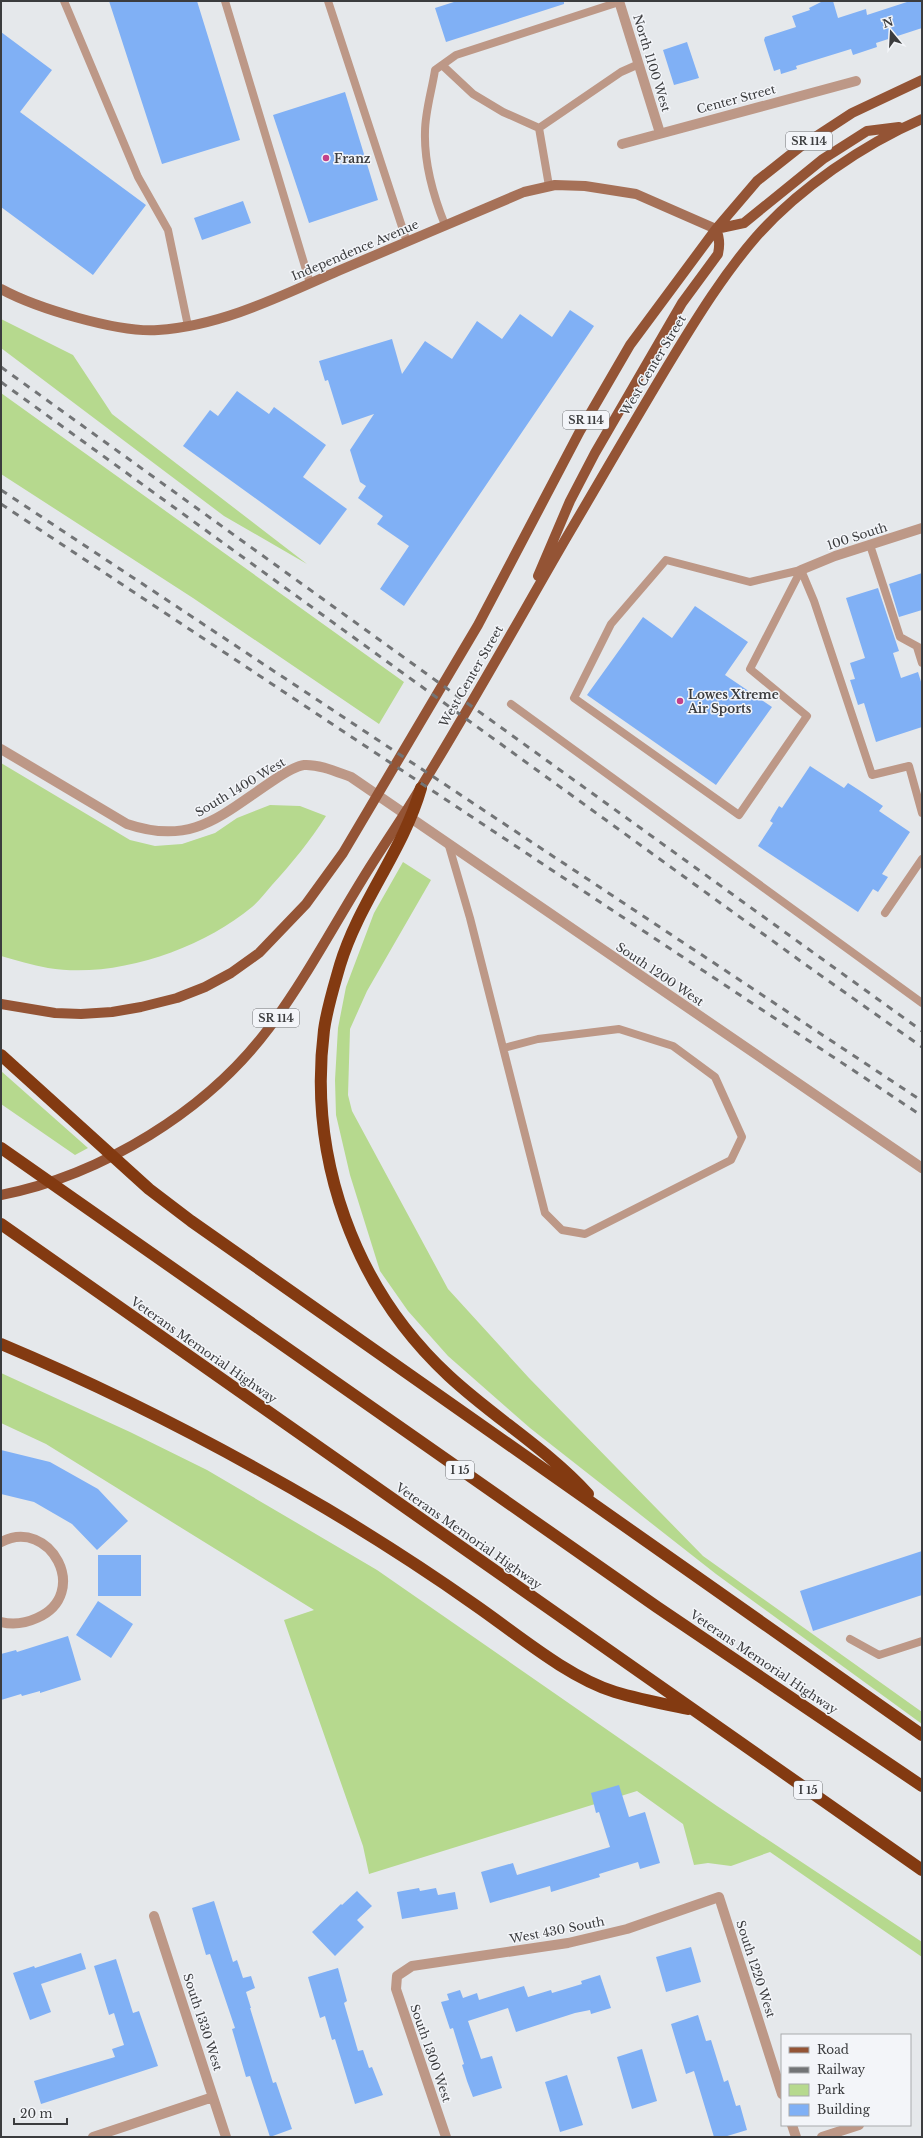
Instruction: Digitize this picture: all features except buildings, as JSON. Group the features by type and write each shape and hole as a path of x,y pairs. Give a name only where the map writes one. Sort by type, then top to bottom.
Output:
{"highway":[{"path":"420,788 416,804 401,839 380,876 354,928 340,964 324,1028 321,1062 321,1108 324,1143 341,1208 354,1243 371,1279 390,1310 414,1340 467,1392 571,1475 601,1508"},
{"path":"1,1055 149,1189 191,1221 922,1735"},
{"name":"Veterans Memorial Highway","path":"1,1148 631,1589 922,1786"},
{"name":"Veterans Memorial Highway","path":"1,1224 922,1870"},
{"path":"1,1344 63,1371 178,1427 327,1509 460,1595 551,1659 595,1683 614,1692 694,1711"}],"main road":[{"name":"West Center Street","path":"1,1004 55,1013 81,1014 141,1008 177,998 205,987 231,973 259,953 306,904 343,854 478,625 580,431 630,345 716,229 757,181 800,148 852,112 922,80"},
{"name":"West Center Street","path":"1,1195 42,1184 82,1169 104,1160 148,1136 185,1111 229,1074 268,1030 298,985 420,788 643,406 695,321 757,237 784,210 846,161 922,119"},
{"path":"521,616 570,501 595,452 682,303 718,254 720,236 716,229 744,223 823,159 867,131 907,126"}],"street":[{"name":"North 1100 West","path":"619,2 660,133"},
{"name":"Center Street","path":"622,144 856,81"},
{"name":"Independence Avenue","path":"1,290 20,299 119,328 157,330 205,324 310,283 524,192 549,186 585,186 636,194 716,229"},
{"name":"100 South","path":"801,570 922,528"},
{"name":"South 1400 West","path":"1,749 127,824 146,830 172,832 196,828 224,814 281,775 303,765 330,769 351,777 384,800"},
{"name":"South 1200 West","path":"384,800 449,846 922,1168"},
{"path":"1,1542 22,1537 41,1542 56,1556 61,1565 63,1585 56,1603 44,1615 20,1624 1,1622"},
{"name":"West 430 South","path":"398,1976 412,1966 568,1943 612,1932 719,1898"},
{"name":"South 1220 West","path":"719,1898 781,2091"},
{"name":"South 1330 West","path":"154,1916 226,2137"},
{"name":"South 1300 West","path":"398,1976 396,1989 446,2137"},
{"path":"93,2137 213,2097"},
{"path":"792,2126 796,2137"},
{"path":"822,2137 856,2126"}],"lane":[{"path":"64,1 138,177 168,230 188,326"},
{"path":"225,1 310,283"},
{"path":"328,1 407,242"},
{"path":"445,225 434,197 425,131 435,70 456,55 619,2"},
{"path":"539,128 621,72 639,64"},
{"path":"442,65 473,94 503,112 539,128"},
{"path":"539,128 549,186"},
{"path":"870,545 900,637 920,648 922,662"},
{"path":"666,560 750,582 801,570 750,669 807,716 739,815 574,698 610,624 666,560"},
{"path":"801,570 814,601 872,775 909,766 922,813"},
{"path":"510,704 922,1003"},
{"path":"449,846 470,918 545,1213 562,1230 585,1234 731,1160 742,1137 715,1077 673,1046 619,1029 538,1039 504,1048"},
{"path":"885,913 922,859"},
{"path":"850,1639 879,1655 922,1641"}],"green space":[{"path":"1,319 73,355 112,414 307,564 224,516 1,348"},
{"path":"1,393 404,682 379,724 193,598 1,474"},
{"path":"1,763 130,840 155,846 182,844 215,833 237,818 270,805 300,806 326,816 300,852 257,902 231,922 208,936 156,958 128,965 101,969 74,970 48,968 1,956"},
{"path":"403,862 431,880 367,991 350,1029 348,1095 352,1111 448,1289 529,1378 703,1556 922,1712 922,1724 716,1574 530,1428 448,1356 408,1311 380,1271 350,1175 336,1115 335,1080 338,1028 346,987 374,913"},
{"path":"1,1071 88,1148 75,1155 1,1104"},
{"path":"1,1373 130,1432 207,1470 377,1570 717,1806 922,1942 922,1957 770,1852 731,1866 708,1863 694,1865 683,1824 637,1791 369,1874 363,1846 284,1620 314,1610 46,1444 1,1423"}],"railway":[{"path":"1,367 922,1031"},
{"path":"1,382 806,965 922,1047"},
{"path":"1,490 922,1101"},
{"path":"1,504 922,1116"}],"place":[{"name":"Franz","path":"326,158"},
{"name":"Lowes Xtreme Air Sports","path":"680,701"}]}
